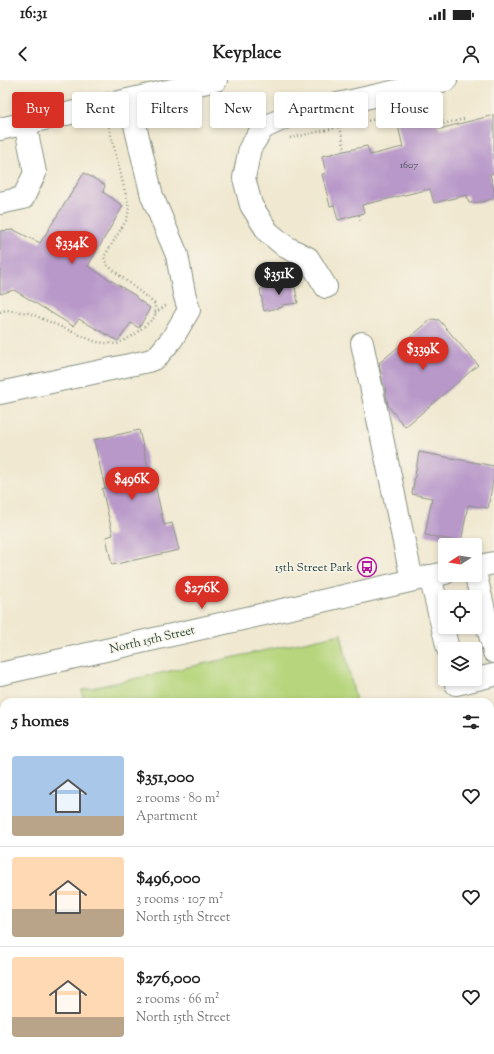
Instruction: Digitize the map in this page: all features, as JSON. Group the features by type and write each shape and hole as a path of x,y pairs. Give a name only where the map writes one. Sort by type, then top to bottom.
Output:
{"street":[{"path":"0,393 148,361 156,358 172,340 189,310 184,293 177,255 152,196 129,100 216,80"},
{"path":"326,286 308,258 286,247 268,232 251,205 244,178 250,148 263,128 292,114 441,87"},
{"path":"0,129 12,126"},
{"path":"0,203 23,198 36,173 26,128"},
{"path":"362,343 429,576 446,642"},
{"path":"482,566 494,563"},
{"name":"North 15th Street","path":"0,674 429,576"},
{"path":"477,582 494,652"},
{"path":"482,678 494,675"}],"path":[{"path":"441,87 444,124 464,119"},
{"path":"0,312 6,310 29,313 96,342 117,344 134,335 155,317 155,304 107,265 104,257 127,219 128,208 110,128"},
{"path":"287,139 336,128"},
{"path":"340,128 345,151"},
{"path":"359,214 361,221"}],"green space":[{"path":"341,634 355,698 83,698 82,690"}],"building":[{"path":"494,115 494,173 490,174 494,190 494,198 482,202 469,203 467,195 434,203 430,189 362,205 364,213 338,220 334,205 330,206 322,174 326,173 322,156 367,146 370,155 403,147 398,128 439,129"},
{"path":"84,173 105,185 103,192 123,206 88,266 136,296 136,298 150,308 139,328 131,323 118,341 79,319 73,326 14,290 0,294 0,231 14,230 40,243"},
{"path":"294,282 298,303 282,305 283,307 264,311 260,289"},
{"path":"432,319 439,320 478,365 405,427 388,406 386,388 383,384 379,363"},
{"path":"139,430 150,476 153,475 164,525 172,523 179,550 112,565 106,537 113,535 102,489 105,488 94,440"},
{"path":"419,452 494,466 494,476 488,508 468,505 462,538 440,538 425,535 432,498 412,494"}],"place":[{"name":"15th Street Park","path":"367,567"}]}
